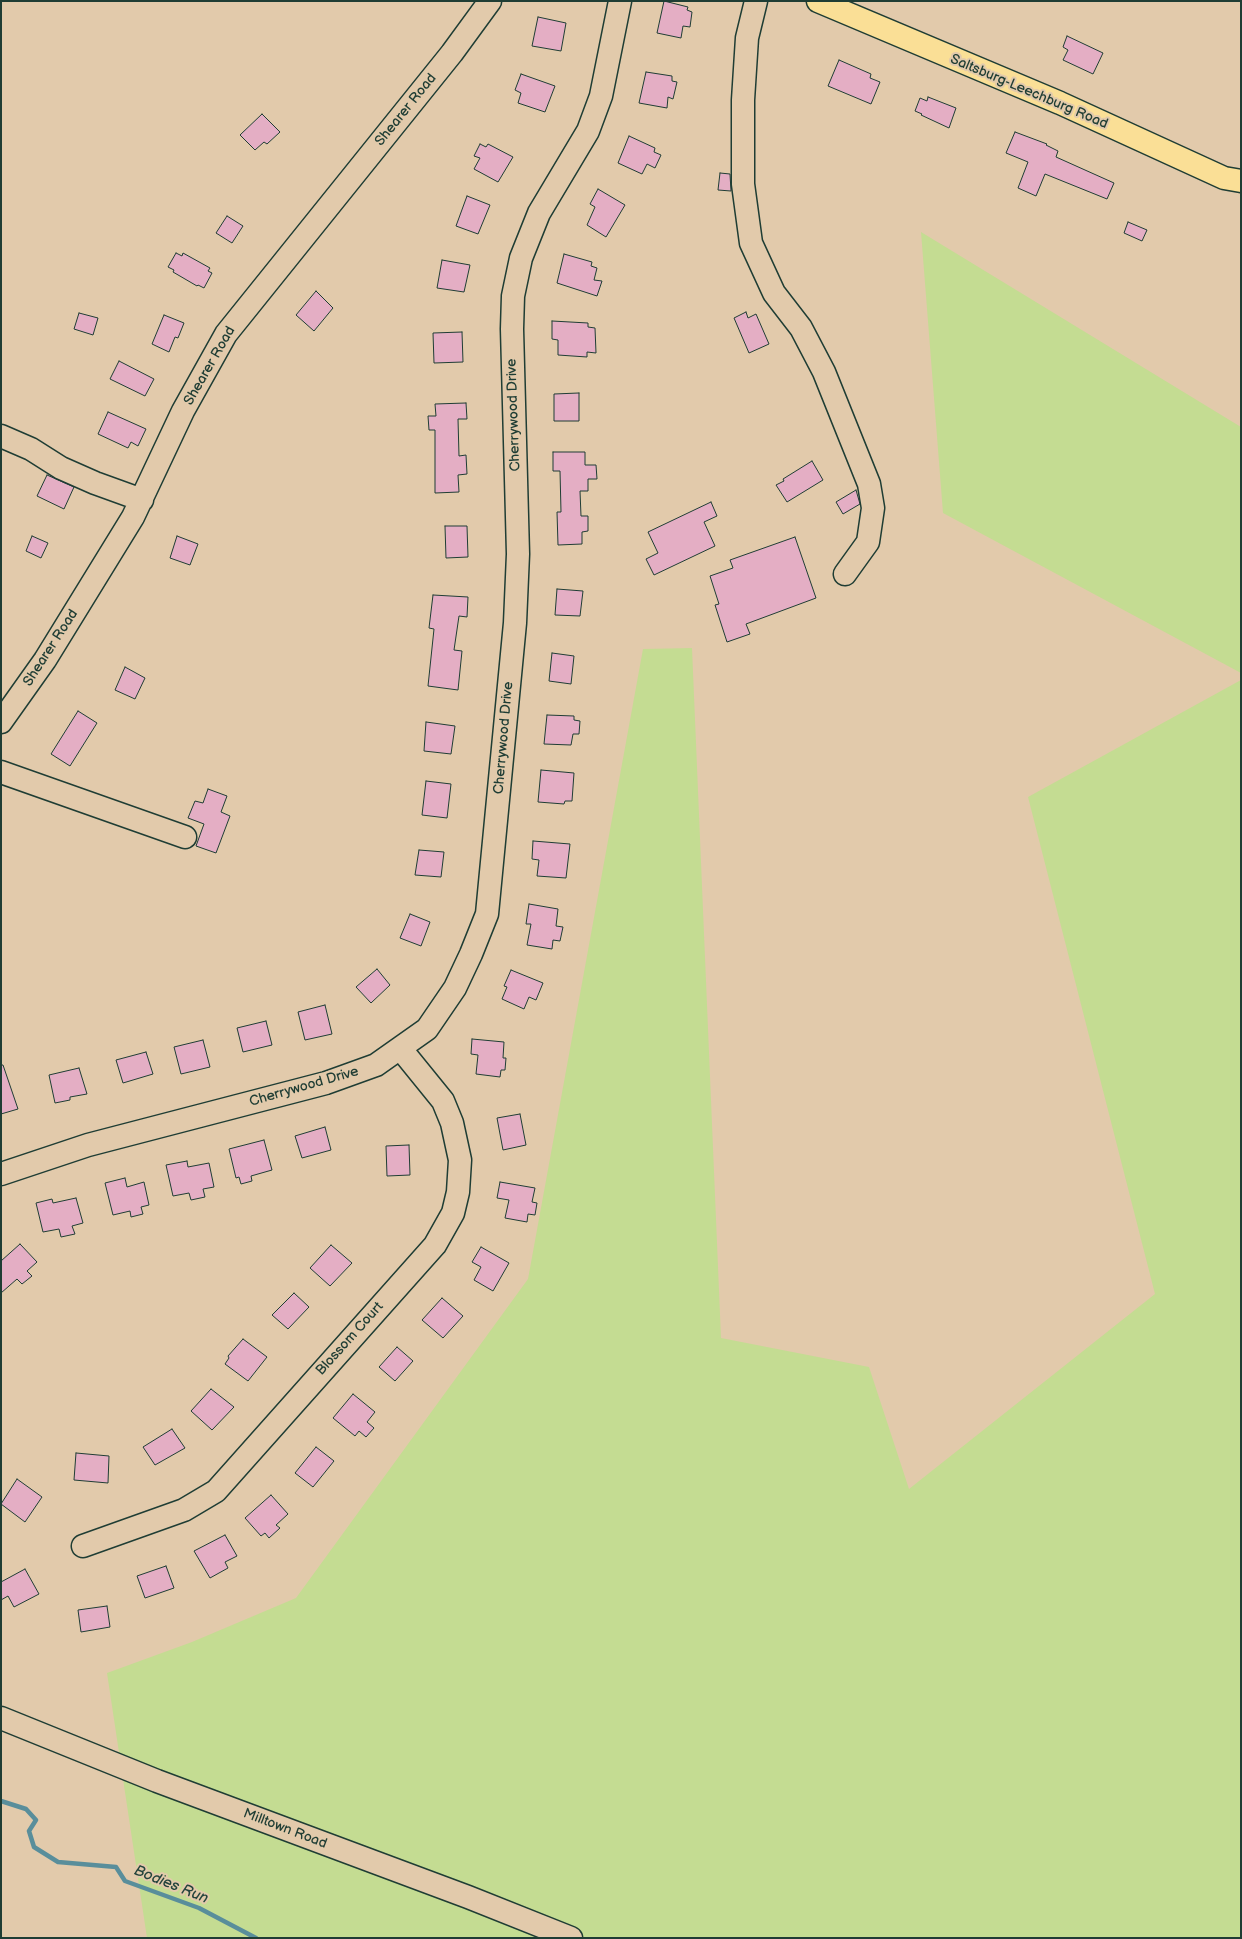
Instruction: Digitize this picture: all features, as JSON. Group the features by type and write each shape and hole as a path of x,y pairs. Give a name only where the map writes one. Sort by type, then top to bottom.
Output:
{"main road":[{"name":"Saltsburg-Leechburg Road","path":"818,1 1060,104 1218,175 1241,181"}],"street":[{"name":"Shearer Road","path":"1,722 45,660 133,517 183,411 226,334 447,59 490,1"},
{"name":"Cherrywood Drive","path":"1,1174 88,1145 326,1083 376,1065 427,1028 456,988 487,914 515,623 518,554 512,329 513,296 521,258 539,213 588,131 601,96 620,1"},
{"path":"756,1 747,38 743,100 743,184 751,243 774,293 801,328 824,372 869,484 873,508 868,542 845,574"},
{"path":"1,436 31,449 61,468 94,483 142,500"},
{"path":"1,772 185,837"},
{"name":"Blossom Court","path":"83,1546 184,1510 216,1491 435,1245 453,1213 458,1192 460,1160 452,1123 443,1101 400,1048"},
{"name":"Milltown Road","path":"1,1718 157,1781 468,1897 571,1938"}],"green space":[{"path":"921,232 1241,427 1241,673 943,513"},
{"path":"692,648 721,1338 869,1367 909,1489 1155,1294 1028,797 1241,680 1241,1938 147,1938 107,1673 192,1642 296,1598 528,1279 643,649"}],"building":[{"path":"664,1 688,7 687,10 692,12 690,27 683,26 681,38 657,33"},
{"path":"538,17 566,23 561,51 532,46"},
{"path":"1067,36 1103,53 1093,74 1063,60 1068,50 1063,47"},
{"path":"839,60 871,74 870,78 880,82 871,104 828,86"},
{"path":"646,72 672,76 672,81 677,82 673,99 668,97 667,108 639,103"},
{"path":"521,74 555,86 545,112 518,103 521,93 515,90"},
{"path":"928,97 956,108 949,128 915,111 920,98 927,101"},
{"path":"262,114 280,132 267,144 264,142 255,150 240,135"},
{"path":"1015,132 1047,144 1046,145 1058,151 1056,157 1114,183 1107,199 1045,174 1036,196 1018,188 1028,162 1006,153"},
{"path":"629,136 655,148 654,152 661,155 655,168 647,164 642,174 618,163"},
{"path":"480,144 486,147 488,144 513,157 498,182 474,169 480,158 474,156"},
{"path":"720,173 730,174 731,191 718,190"},
{"path":"598,189 625,205 606,237 587,225 595,207 590,204"},
{"path":"467,196 490,205 478,234 456,226"},
{"path":"227,216 243,226 232,243 216,233"},
{"path":"1128,222 1147,230 1142,241 1124,233"},
{"path":"176,253 182,256 183,253 210,268 208,271 212,273 204,288 198,285 197,286 173,272 174,270 168,267"},
{"path":"564,254 592,262 591,266 597,268 594,280 602,281 597,296 557,283"},
{"path":"442,260 470,265 464,292 437,288"},
{"path":"316,291 333,308 314,331 296,315"},
{"path":"746,312 748,318 756,314 769,344 749,353 734,318"},
{"path":"79,313 98,318 93,335 74,329"},
{"path":"164,315 184,323 178,338 175,337 169,352 152,344"},
{"path":"552,321 588,323 588,327 595,328 596,353 587,352 587,357 558,355 558,340 552,339"},
{"path":"462,332 463,362 434,363 433,333"},
{"path":"119,361 154,379 145,396 110,379"},
{"path":"579,393 579,421 554,421 554,394"},
{"path":"466,403 467,419 458,419 459,456 466,455 467,474 458,475 459,492 435,493 435,430 429,430 428,416 436,416 435,404"},
{"path":"108,412 146,429 138,446 131,442 128,448 98,434"},
{"path":"553,452 585,452 585,465 596,465 597,479 588,479 588,491 580,491 581,516 588,516 588,531 582,532 582,544 558,545 557,512 561,512 560,471 553,471"},
{"path":"812,461 823,480 787,502 776,485"},
{"path":"47,475 74,487 64,509 37,496"},
{"path":"856,490 860,504 843,514 836,502"},
{"path":"711,502 717,516 704,522 715,546 654,575 646,559 658,553 648,532"},
{"path":"445,526 467,526 468,557 446,558"},
{"path":"32,536 48,543 41,558 26,551"},
{"path":"177,536 198,544 190,565 170,558"},
{"path":"795,537 816,598 746,624 750,634 727,642 715,605 719,604 710,576 733,568 730,560"},
{"path":"557,589 583,591 580,616 555,615"},
{"path":"433,595 468,597 467,617 459,616 454,650 462,651 458,690 428,686 434,629 429,628"},
{"path":"552,653 574,656 571,684 549,681"},
{"path":"125,667 145,678 135,699 115,690"},
{"path":"78,711 97,723 70,766 51,754"},
{"path":"547,715 574,716 574,720 580,721 579,734 573,734 571,745 544,744"},
{"path":"426,722 455,726 451,754 424,751"},
{"path":"541,770 574,773 572,801 565,801 564,804 538,802"},
{"path":"426,781 451,784 447,818 422,815"},
{"path":"208,789 227,796 221,812 230,816 216,853 196,846 204,824 188,818 195,801 203,803"},
{"path":"533,841 570,844 566,878 537,876 539,860 532,859"},
{"path":"419,850 444,852 441,877 415,875"},
{"path":"529,904 558,909 556,926 563,927 560,941 553,940 552,949 527,945 531,924 526,924"},
{"path":"410,914 430,922 421,946 400,938"},
{"path":"377,969 390,985 371,1003 356,987"},
{"path":"511,970 543,983 536,1000 529,997 524,1009 502,999 507,987 504,986"},
{"path":"325,1005 332,1034 305,1040 298,1012"},
{"path":"266,1021 272,1045 243,1052 237,1028"},
{"path":"472,1039 504,1042 503,1058 506,1058 505,1070 501,1070 500,1077 476,1074 478,1055 471,1054"},
{"path":"203,1040 210,1067 181,1074 174,1047"},
{"path":"146,1052 153,1074 123,1083 116,1060"},
{"path":"1,1065 3,1065 18,1109 1,1114"},
{"path":"79,1068 87,1094 70,1097 70,1100 55,1103 49,1075"},
{"path":"520,1114 526,1145 503,1150 497,1118"},
{"path":"325,1127 331,1150 302,1158 295,1136"},
{"path":"264,1140 272,1170 251,1176 252,1181 241,1184 239,1177 236,1178 229,1149"},
{"path":"409,1145 410,1175 387,1176 386,1146"},
{"path":"187,1161 188,1167 209,1163 214,1187 203,1189 205,1197 191,1200 189,1193 173,1196 166,1165"},
{"path":"125,1178 127,1187 144,1182 149,1205 141,1207 143,1214 131,1217 130,1211 113,1215 105,1183"},
{"path":"500,1182 535,1188 532,1202 537,1203 535,1215 528,1214 527,1222 505,1218 509,1200 497,1198"},
{"path":"76,1198 83,1223 72,1226 75,1234 61,1237 59,1229 43,1232 36,1203 52,1199 53,1203"},
{"path":"20,1244 37,1262 27,1271 32,1276 22,1284 17,1279 1,1293 1,1261"},
{"path":"331,1245 352,1263 330,1286 310,1268"},
{"path":"481,1247 509,1263 493,1291 474,1280 481,1267 472,1262"},
{"path":"294,1293 309,1307 288,1329 272,1315"},
{"path":"442,1298 463,1316 443,1338 422,1320"},
{"path":"243,1339 267,1357 248,1381 225,1364 229,1358 228,1356"},
{"path":"397,1347 413,1361 395,1381 379,1367"},
{"path":"211,1389 234,1407 212,1430 191,1411"},
{"path":"353,1394 375,1412 367,1422 374,1428 366,1437 359,1431 355,1436 333,1418"},
{"path":"172,1429 185,1448 155,1465 143,1447"},
{"path":"316,1447 334,1461 313,1487 295,1473"},
{"path":"76,1453 109,1456 108,1483 74,1480"},
{"path":"17,1479 42,1497 25,1522 1,1504"},
{"path":"271,1495 288,1514 276,1525 280,1528 269,1538 265,1533 261,1536 245,1518"},
{"path":"225,1535 237,1556 225,1562 228,1568 210,1578 194,1551"},
{"path":"166,1566 174,1588 145,1598 137,1576"},
{"path":"25,1569 39,1594 14,1607 8,1596 1,1600 1,1582"},
{"path":"107,1606 110,1627 81,1632 78,1610"}],"waterway":[{"name":"Bodies Run","path":"1,1801 26,1809 36,1820 29,1831 34,1847 58,1862 116,1867 125,1881 199,1908 256,1938"}]}
